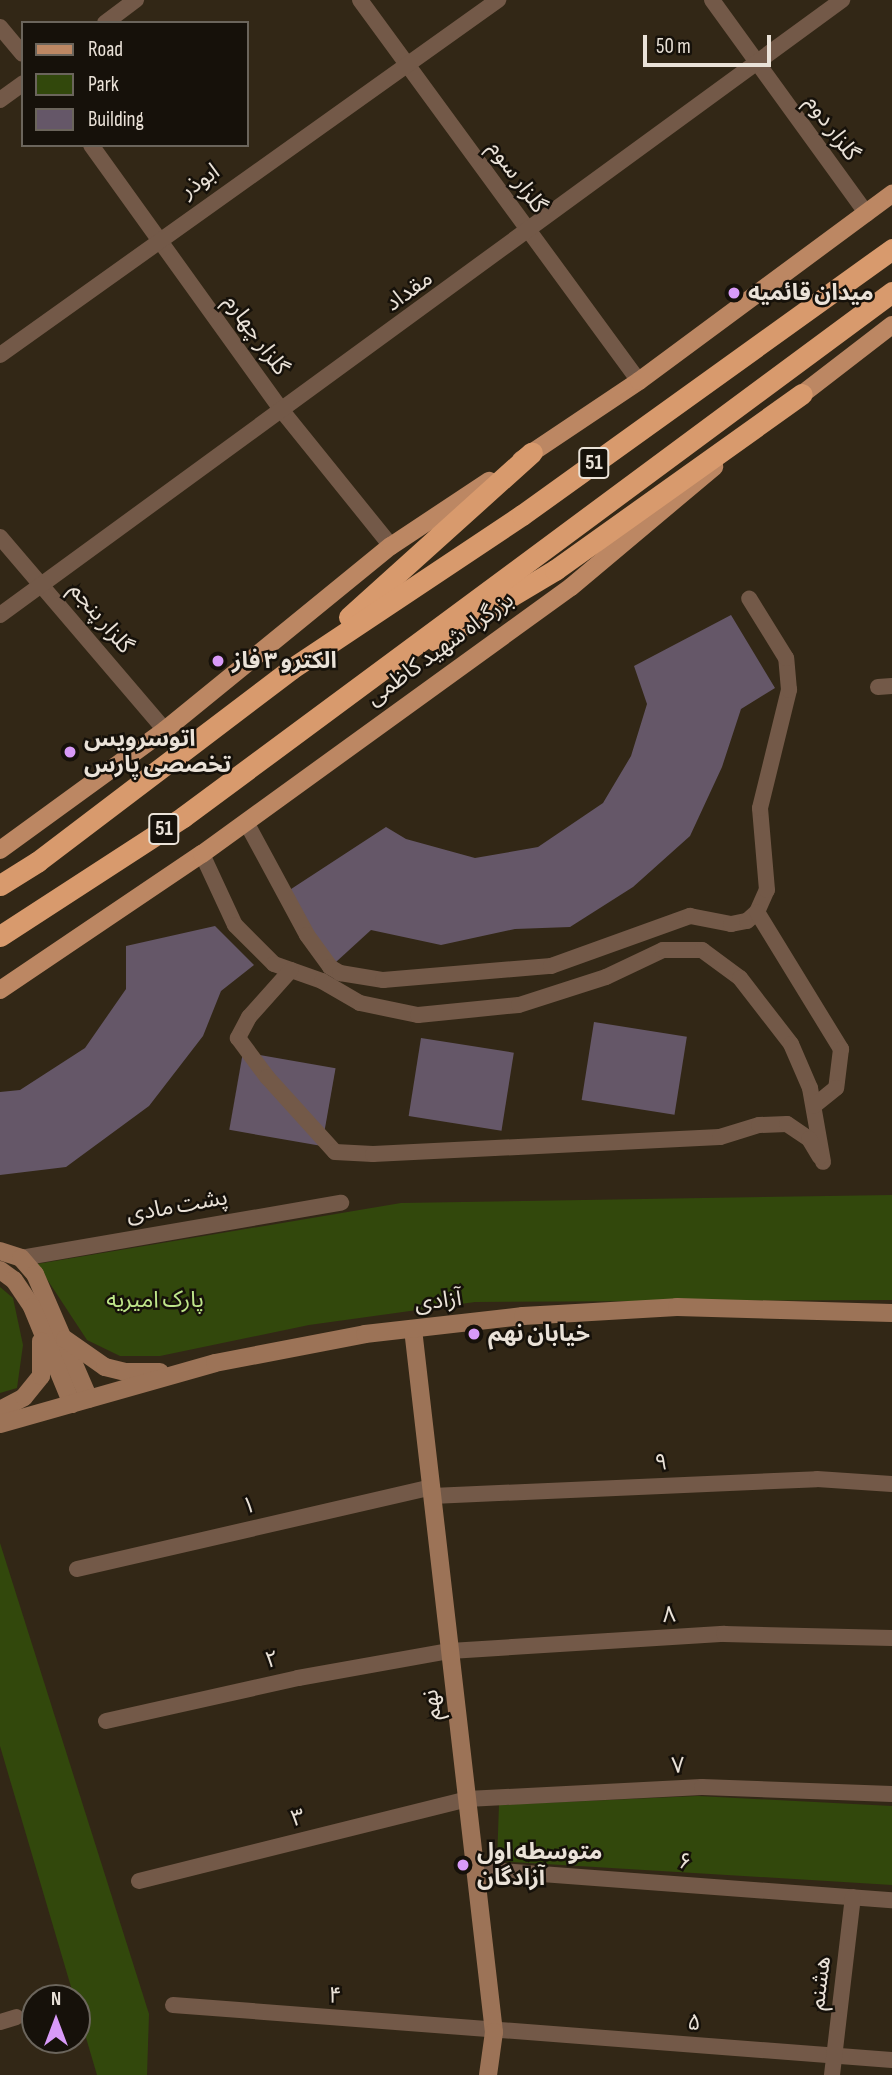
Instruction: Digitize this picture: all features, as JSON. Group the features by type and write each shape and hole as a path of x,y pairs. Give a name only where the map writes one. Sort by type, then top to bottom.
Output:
{"highway":[{"name":"51","path":"0,885 37,862 291,669 522,515 892,249"},
{"name":"بزرگراه شهید کاظمی","path":"0,936 183,817 320,711 892,292"},
{"path":"320,711 555,570 802,394"},
{"path":"291,669 532,453"}],"main road":[{"path":"0,850 166,730 391,546 639,381 892,194"},
{"name":"بزرگراه شهید کاظمی","path":"0,990 202,854 571,587 802,394 892,325"}],"street":[{"path":"108,21 136,0"},
{"name":"گلزار سوم","path":"360,0 639,381"},
{"name":"ابوذر","path":"0,355 158,239 498,0"},
{"name":"گلزار دوم","path":"712,0 867,214"},
{"name":"مقداد","path":"0,615 40,583 283,412 842,0"},
{"path":"0,26 21,52"},
{"path":"0,100 21,84"},
{"name":"گلزار چهارم","path":"92,147 283,412 391,546"},
{"name":"گلزار پنجم","path":"0,537 166,730"},
{"path":"246,822 307,935 330,967 351,975 383,980 551,967 608,949 664,923 690,916 731,923 747,921 757,912 767,890 760,808 789,690 786,658 748,598"},
{"path":"202,854 235,925 274,964 291,970 360,1003 418,1015 519,1005 606,977 663,950 702,950 740,978 791,1044 814,1106 823,1162 809,1139 787,1124 759,1125 720,1137 373,1154 335,1152 267,1077 238,1038 248,1017 291,970"},
{"path":"757,912 841,1049 836,1088 814,1106"},
{"name":"پشت مادی","path":"21,1258 341,1203"},
{"path":"0,1251 21,1258 35,1274 62,1336 81,1401"},
{"path":"21,1258 2,1271 32,1307 81,1401"},
{"path":"0,1410 24,1397 41,1376 43,1353 32,1307"},
{"name":"آزادی","path":"0,1424 215,1363 413,1329 523,1316 677,1307 892,1313"},
{"name":"نهم","path":"413,1329 494,2032 488,2075"},
{"path":"62,1336 93,1362 125,1372 215,1363"},
{"name":"۹","path":"432,1492 817,1479 892,1484"},
{"name":"۱","path":"77,1569 432,1492"},
{"name":"۸","path":"450,1651 723,1634 892,1638"},
{"name":"۲","path":"106,1720 298,1678 450,1651"},
{"name":"۷","path":"467,1799 702,1787 892,1794"},
{"name":"۳","path":"139,1881 467,1799"},
{"name":"۶","path":"475,1869 892,1900"},
{"name":"هشنم","path":"832,2075 853,1897"},
{"name":"۴","path":"173,2005 494,2032"},
{"name":"۵","path":"494,2032 892,2060"}],"green space":[{"name":"پارک امیریه","path":"892,1195 892,1300 475,1302 309,1325 160,1356 120,1356 87,1340 37,1264 401,1203"},
{"path":"0,1287 13,1298 23,1345 17,1388 0,1393"},
{"path":"0,1543 149,2014 147,2075 97,2075 91,2054 91,1984 70,1984 0,1746"},
{"path":"698,1796 892,1806 892,1885 497,1861 499,1805"}],"building":[{"path":"731,615 775,688 741,709 722,767 690,836 633,887 570,927 515,929 441,945 371,930 336,962 304,937 285,893 386,827 406,839 475,858 538,847 603,803 631,756 647,704 634,666"},
{"path":"215,926 254,965 221,991 203,1036 149,1106 66,1167 0,1175 0,1092 20,1090 85,1048 126,989 126,946"},
{"path":"594,1022 687,1037 674,1115 582,1100"},
{"path":"421,1038 514,1053 501,1131 409,1116"},
{"path":"243,1052 336,1068 322,1146 229,1130"}],"place":[{"name":"میدان قائمیه","path":"734,293"},
{"name":"الکترو ۳ فاز","path":"218,661"},
{"name":"اتوسرویس تخصصی پارس","path":"70,752"},
{"name":"خیابان نهم","path":"474,1334"},
{"name":"متوسطه اول آزادگان","path":"463,1865"}]}
